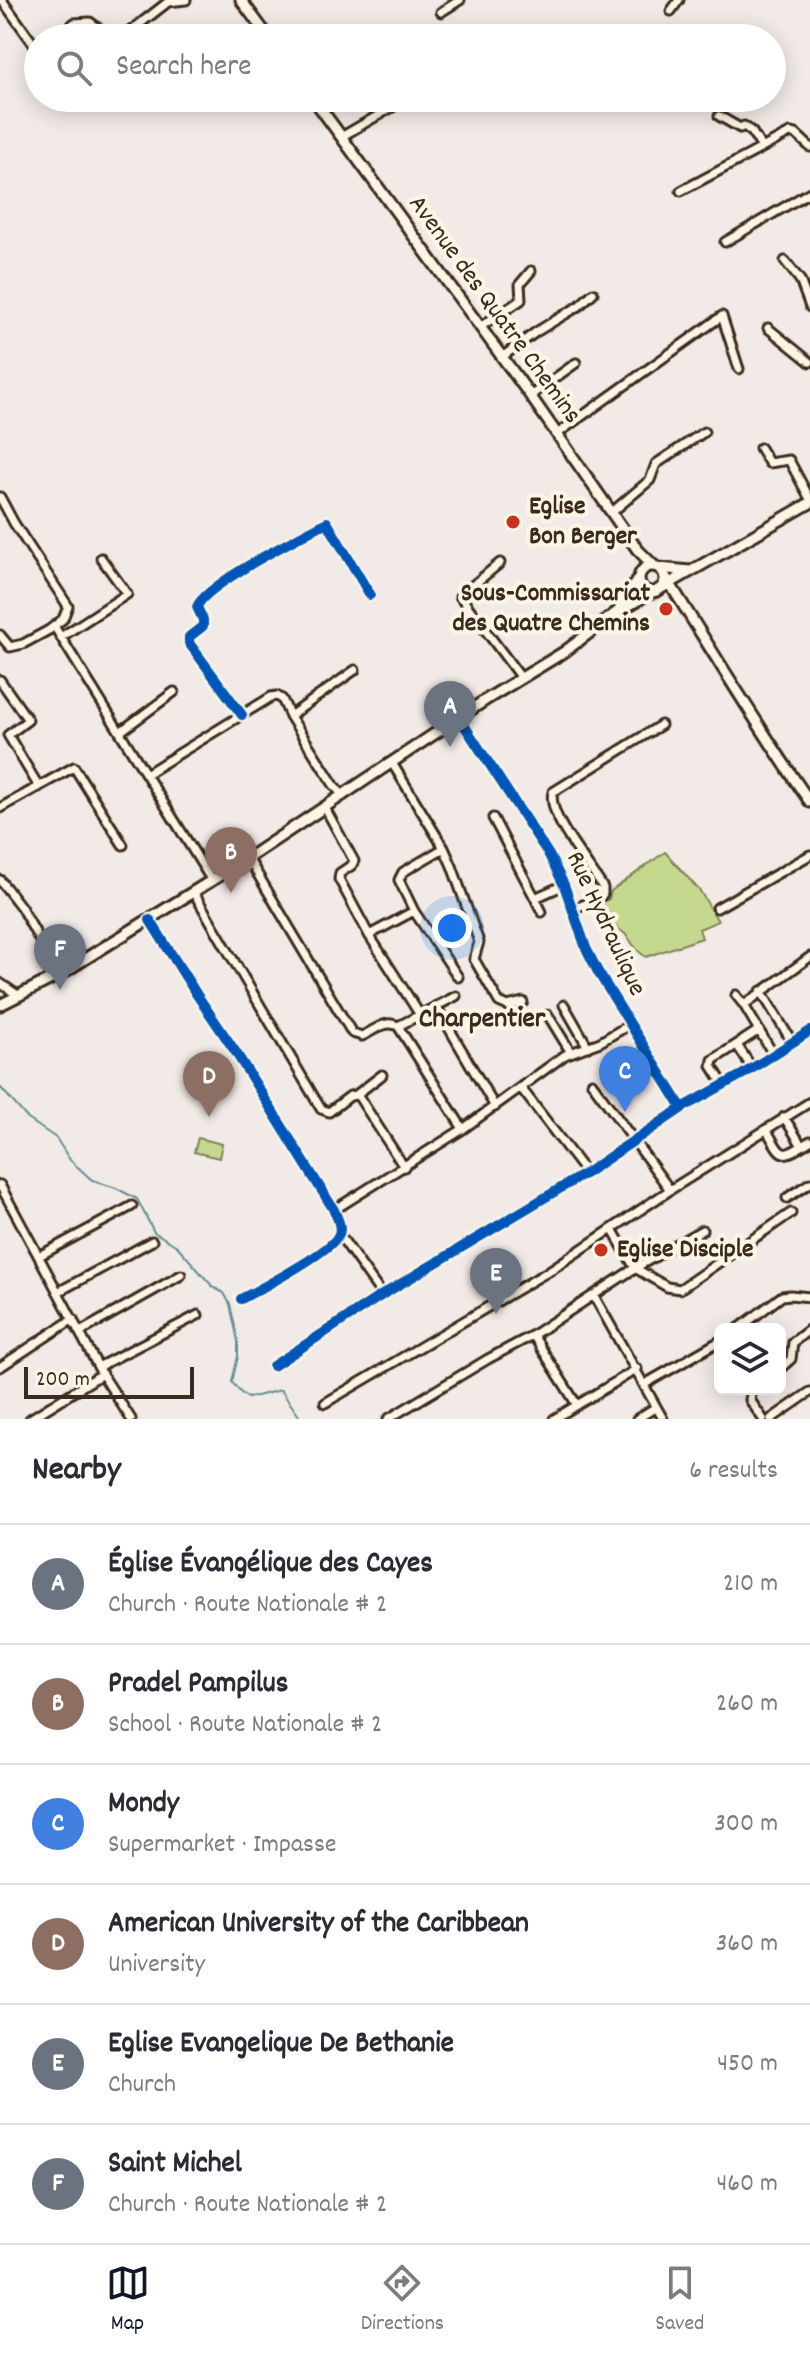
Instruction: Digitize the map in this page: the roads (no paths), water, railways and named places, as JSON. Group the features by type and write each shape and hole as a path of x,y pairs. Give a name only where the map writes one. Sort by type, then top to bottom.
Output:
{"main road":[{"path":"241,0 259,24"},
{"name":"Avenue des Quatre Chemins","path":"323,112 637,549 662,574 766,740 810,802"},
{"path":"617,612 645,568 662,574 694,571 810,501"},
{"path":"637,549 641,586 671,598 685,608"},
{"path":"662,574 694,571"},
{"path":"0,1005 59,975 150,920 325,808 564,652 617,612 655,591 663,584 662,574"}],"street":[{"path":"2,0 24,31"},
{"path":"140,24 168,2 186,0"},
{"path":"441,12 450,2 460,0"},
{"path":"671,11 679,0"},
{"path":"73,24 93,24"},
{"path":"341,137 384,112"},
{"path":"719,116 740,128 744,126 762,148"},
{"path":"681,191 790,133 796,134 810,147"},
{"path":"725,242 810,192"},
{"path":"785,261 800,280 810,307"},
{"path":"480,327 521,300 521,283 531,271"},
{"path":"502,357 579,306 593,293"},
{"path":"557,434 722,316 739,369"},
{"path":"768,328 810,362"},
{"path":"530,396 576,363"},
{"path":"611,513 650,480 656,464 704,432"},
{"path":"760,448 767,463 789,460 810,501"},
{"path":"0,497 68,606 63,619 23,644 10,647 0,635"},
{"path":"242,715 189,643 189,637 203,626 197,607 200,599 231,577 327,522 370,595"},
{"path":"61,637 127,594 101,558"},
{"path":"500,563 460,596 521,678"},
{"path":"54,626 212,881"},
{"path":"290,716 355,670"},
{"path":"0,680 28,720 8,735 39,787"},
{"path":"120,732 174,692"},
{"path":"146,774 274,696 282,699 343,796"},
{"name":"Rue Hydraulique","path":"460,719 549,855 564,885 586,948 629,1025 682,1108"},
{"path":"573,909 598,899 603,894 603,888 564,829 551,802 553,792 661,725"},
{"path":"392,763 444,848 479,942 474,959 499,1002 508,1006 523,1002"},
{"path":"0,808 74,767 123,845"},
{"path":"325,808 353,858 353,863 340,873 339,879 369,935 420,1015"},
{"path":"493,818 542,912"},
{"path":"444,848 400,874 400,883 414,911 458,977"},
{"path":"717,908 810,855"},
{"path":"248,858 352,1033 362,1036 384,1024 394,1023 398,1026 463,1129"},
{"path":"0,880 21,907 59,975"},
{"path":"535,898 564,885"},
{"path":"194,893 321,1109 329,1112 382,1075"},
{"path":"369,935 414,911"},
{"path":"150,920 235,1051 334,1210 340,1225 333,1243 241,1299"},
{"path":"744,1005 810,957"},
{"path":"0,983 19,996"},
{"path":"761,991 792,1042"},
{"path":"736,995 773,1054"},
{"path":"398,1026 456,996"},
{"path":"564,1005 588,1047"},
{"path":"436,1006 495,1107"},
{"path":"548,1015 570,1051"},
{"path":"334,1210 463,1129 570,1051 588,1047 629,1025"},
{"path":"724,1085 712,1066 713,1060 759,1030"},
{"path":"273,1366 382,1295 586,1173 682,1108 810,1031"},
{"path":"737,1045 752,1068"},
{"path":"592,1083 670,1190"},
{"path":"521,1088 586,1173"},
{"path":"356,1095 404,1167"},
{"path":"325,1403 549,1271 810,1102"},
{"path":"766,1129 781,1153 787,1154 806,1144 784,1117"},
{"path":"787,1198 810,1183"},
{"path":"0,1185 100,1370 131,1419"},
{"path":"39,1256 132,1206"},
{"path":"612,1229 635,1268 667,1287 680,1289 791,1213"},
{"path":"388,1419 533,1335 635,1268 702,1230"},
{"path":"339,1234 382,1295"},
{"path":"58,1292 152,1241"},
{"path":"80,1332 181,1275"},
{"path":"594,1296 663,1419"},
{"path":"746,1323 782,1296 810,1297"},
{"path":"30,1419 100,1370 198,1315"},
{"path":"0,1367 73,1319"},
{"path":"786,1364 791,1359 793,1342 810,1329"},
{"path":"533,1335 577,1405"},
{"path":"645,1384 714,1344"},
{"path":"554,1419 637,1369"},
{"path":"771,1419 810,1392"},
{"path":"751,1395 750,1400 763,1419"},
{"path":"637,1419 656,1407"}],"waterway":[{"path":"0,1087 28,1119 56,1138 70,1160 92,1180 137,1199 154,1232 177,1246 213,1287 224,1293 230,1304 238,1341 232,1382 248,1398 281,1390 301,1419"}],"place":[{"name":"Eglise Bon Berger","path":"513,522"},
{"name":"Sous-Commissariat des Quatre Chemins","path":"666,609"},
{"name":"Église Évangélique des Cayes","path":"450,747"},
{"name":"Pradel Pampilus","path":"231,893"},
{"name":"Saint Michel","path":"60,990"},
{"name":"Mondy","path":"625,1112"},
{"name":"American University of the Caribbean","path":"209,1117"},
{"name":"Eglise Disciple","path":"601,1250"},
{"name":"Eglise Evangelique De Bethanie","path":"496,1314"}],"district":[{"name":"Charpentier","path":"482,1021"}]}
